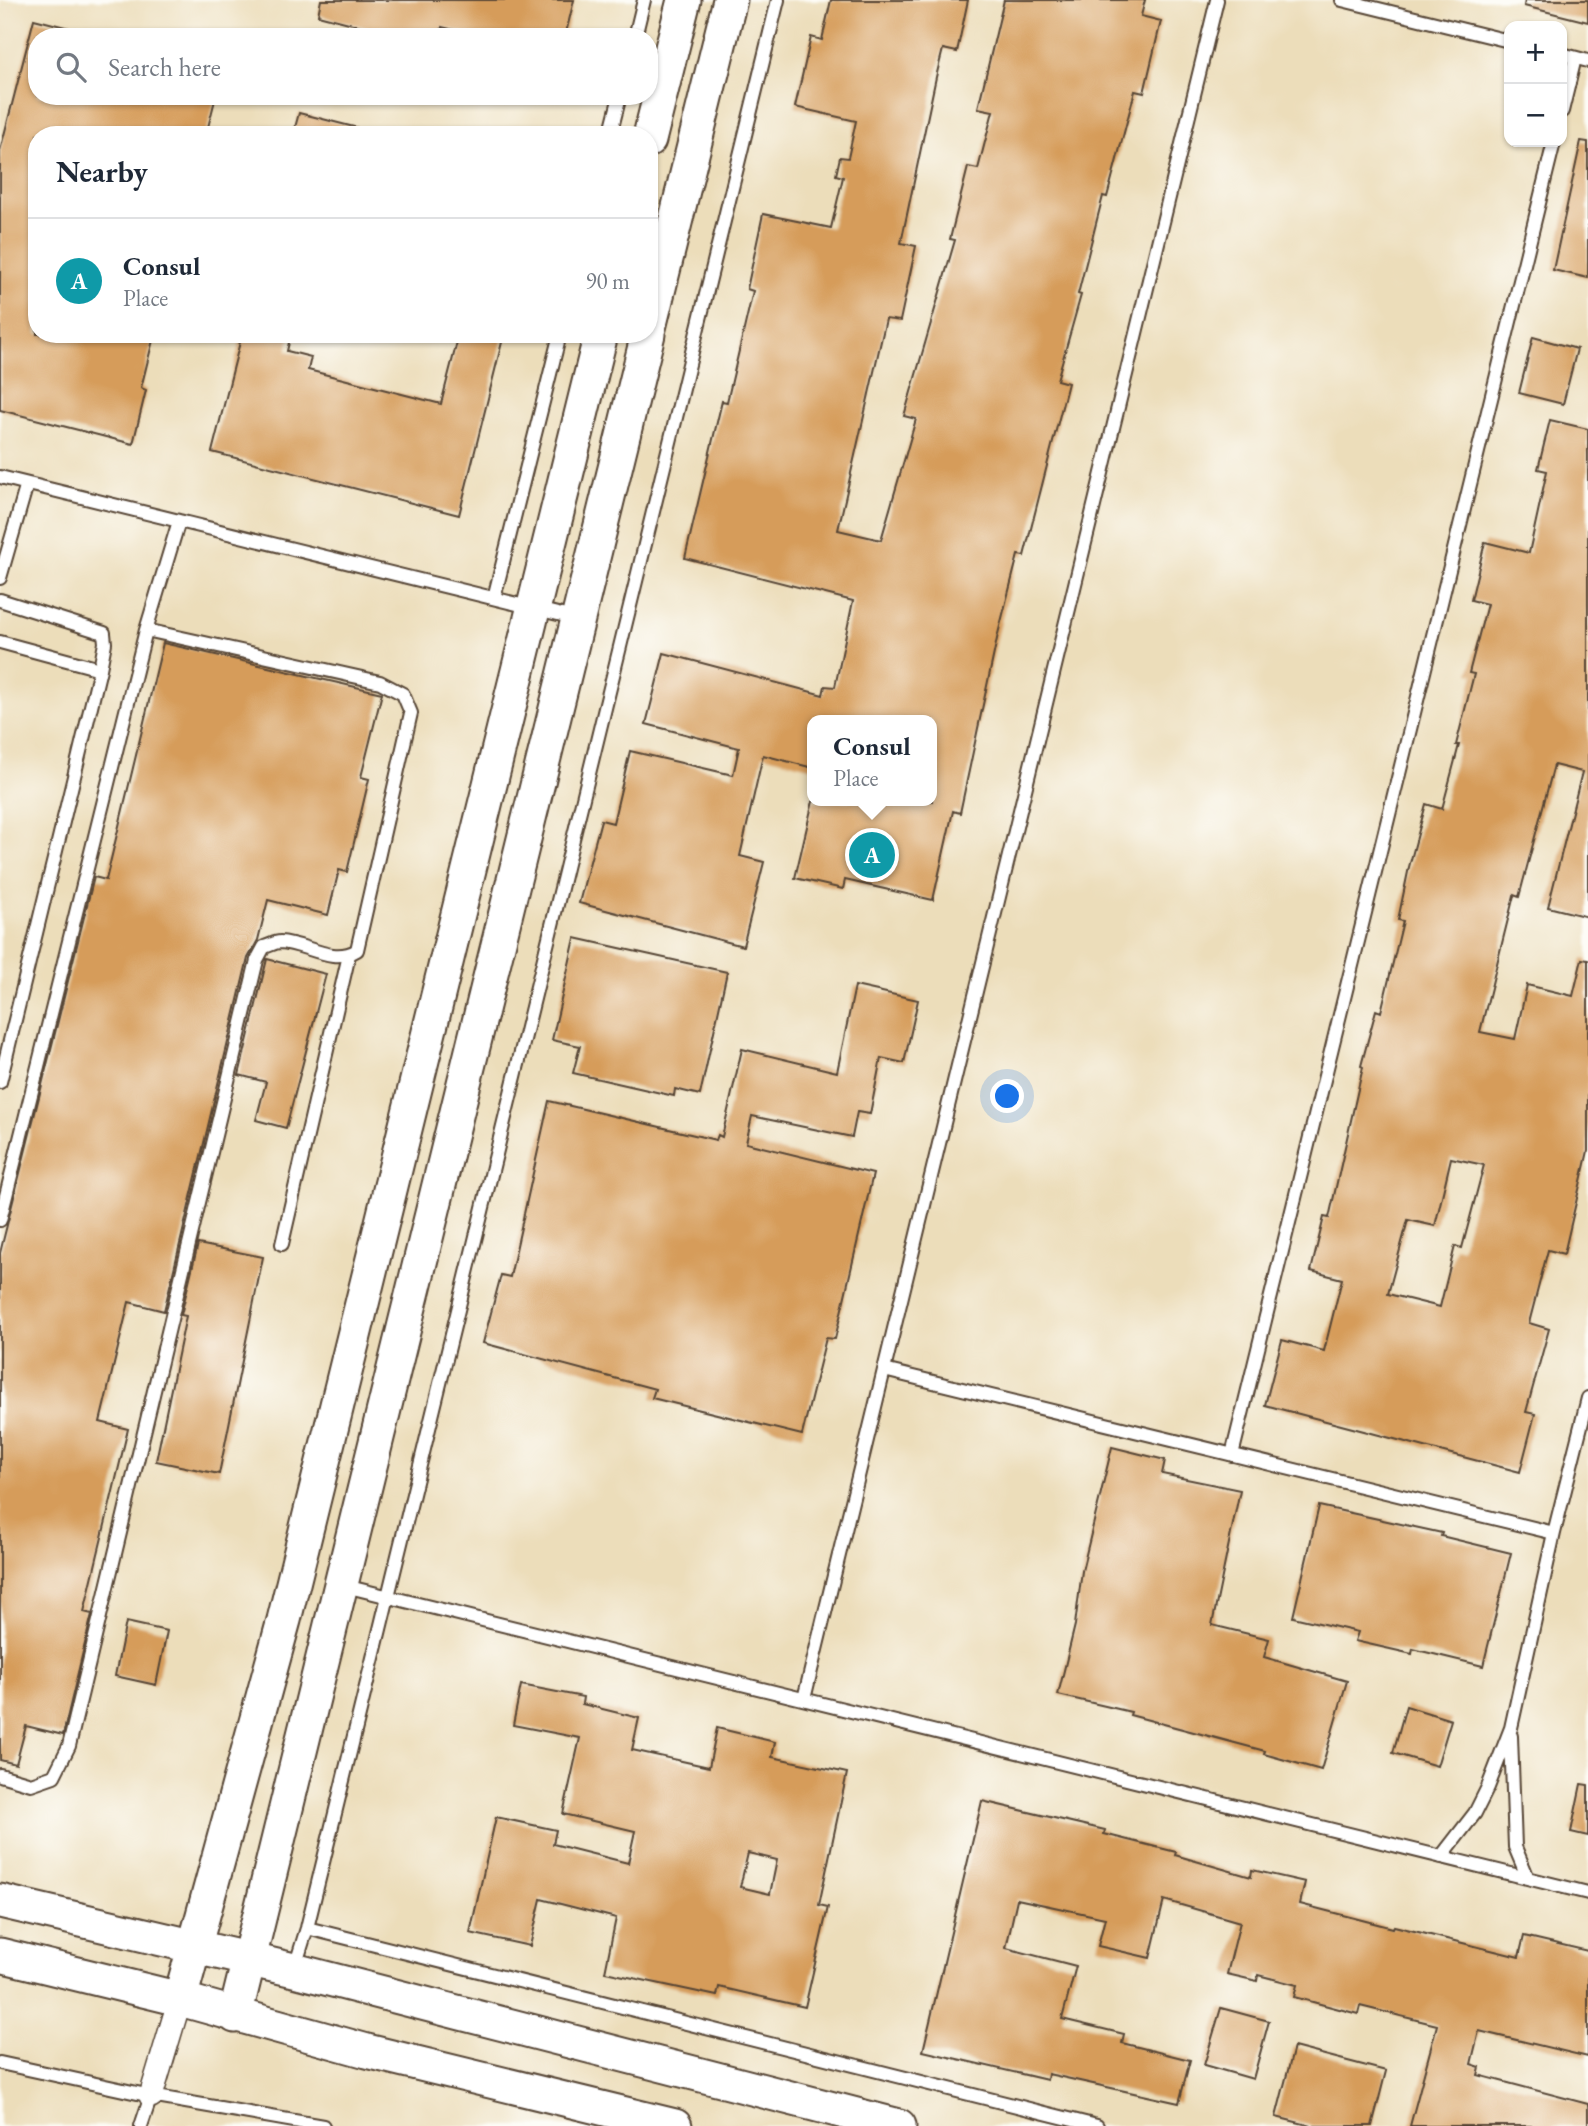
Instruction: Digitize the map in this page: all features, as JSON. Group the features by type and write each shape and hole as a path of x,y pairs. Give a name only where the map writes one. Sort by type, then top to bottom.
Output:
{"street":[{"path":"658,104 684,0"},
{"path":"658,292 730,0"},
{"path":"652,126 658,105"},
{"path":"151,2096 284,1620 599,343"},
{"path":"235,2016 646,343"},
{"path":"284,1620 330,1631"},
{"path":"0,1901 294,1970 899,2126"},
{"path":"0,1955 180,1999 367,2051 675,2126"}],"lane":[{"path":"637,28 644,0"},
{"path":"294,1970 307,1928 778,0"},
{"path":"804,1699 1217,0"},
{"path":"1342,0 1504,40"},
{"path":"1565,84 1568,56 1588,61"},
{"path":"612,126 618,105"},
{"path":"1232,1455 1553,147"},
{"path":"494,598 558,343"},
{"path":"0,477 578,619"},
{"path":"0,578 27,484"},
{"path":"0,1220 146,630 179,521"},
{"path":"0,600 104,634 105,643 0,1082"},
{"path":"0,1775 31,1784 54,1776 69,1746 257,960 264,947 279,942 339,956 349,955 357,950 411,713 403,694 380,682 146,630"},
{"path":"0,642 100,669"},
{"path":"282,1244 349,955"},
{"path":"884,1370 1554,1533"},
{"path":"1441,1857 1475,1813 1489,1787 1511,1728 1554,1533 1588,1398"},
{"path":"341,1585 1588,1893"},
{"path":"1511,1728 1515,1847 1528,1878"},
{"path":"307,1928 1097,2126"},
{"path":"0,2063 151,2096 323,2126"},
{"path":"141,2126 151,2096"}],"building":[{"path":"321,0 574,0 567,28 368,28 318,15"},
{"path":"831,0 968,0 957,52 943,49 936,77 901,243 916,246 900,321 886,319 838,530 881,540 916,419 904,416 955,240 950,239 968,167 978,169 993,111 978,108 1004,0 1145,0 1141,16 1161,21 1144,93 1135,91 1107,197 1103,196 1078,294 1081,295 1057,380 1068,383 1024,556 1018,555 998,634 960,813 953,811 933,900 845,880 843,889 795,878 812,806 937,806 937,715 807,715 807,766 763,755 740,856 764,862 743,946 579,903 601,820 613,823 630,751 733,775 739,748 646,724 664,653 823,695 825,686 835,687 853,601 685,558 722,401 727,402 753,291 747,289 763,214 831,228 843,177 836,175 840,157 848,158 856,121 795,107 811,37 822,40"},
{"path":"1525,0 1588,0 1588,22 1524,6"},
{"path":"34,19 69,28 32,28"},
{"path":"28,42 28,105 214,105 208,126 28,126 28,343 152,343 141,388 146,390 133,444 0,410 0,151"},
{"path":"299,113 350,126 295,126"},
{"path":"1581,141 1588,142 1588,278 1553,270"},
{"path":"1533,337 1577,349 1563,404 1519,393"},
{"path":"240,343 289,343 287,351 311,357 308,370 441,404 457,343 502,343 459,515 212,452"},
{"path":"1550,420 1588,429 1588,917 1548,907 1582,772 1554,765 1519,897 1514,895 1480,1032 1515,1039 1527,985 1573,996 1582,959 1588,960 1588,1151 1564,1254 1548,1250 1529,1323 1549,1329 1526,1412 1535,1414 1520,1472 1265,1405 1282,1340 1324,1351 1342,1279 1311,1271 1324,1217 1329,1218 1363,1067 1361,1066 1376,1010 1381,1012 1403,921 1398,920 1409,867 1426,804 1442,809 1459,745 1456,745 1474,674 1469,673 1487,604 1471,600 1485,542 1529,553 1547,471 1538,469","holes":["1451,1158 1484,1165 1462,1248 1455,1246 1440,1307 1388,1294 1408,1220 1435,1226"]},
{"path":"163,643 382,693 361,777 369,779 347,872 339,870 328,915 268,900 258,940 248,958 164,1311 129,1302 100,1422 128,1429 84,1612 92,1614 63,1735 26,1726 16,1764 0,1760 0,1253 94,877 106,880"},
{"path":"575,938 727,972 700,1095 675,1089 674,1096 573,1073 580,1046 552,1040"},
{"path":"267,959 326,974 286,1128 256,1120 266,1082 239,1075"},
{"path":"855,986 918,1000 904,1063 881,1058 870,1114 857,1112 852,1137 752,1116 746,1143 873,1174 835,1339 826,1338 802,1435 652,1398 655,1389 483,1343 501,1275 510,1277 549,1101 716,1140 718,1135 722,1137 742,1049 837,1072"},
{"path":"198,1244 263,1257 219,1474 156,1461 186,1316 181,1315"},
{"path":"1112,1447 1165,1460 1162,1474 1240,1490 1212,1625 1269,1639 1264,1657 1347,1681 1321,1770 1264,1754 1265,1751 1130,1715 1131,1712 1058,1695 1075,1625 1082,1571"},
{"path":"1319,1506 1442,1533 1441,1536 1511,1553 1483,1666 1413,1649 1412,1654 1355,1641 1358,1632 1293,1617"},
{"path":"126,1622 167,1631 156,1685 115,1676"},
{"path":"521,1685 583,1697 582,1704 639,1718 632,1750 709,1767 717,1728 775,1742 772,1757 847,1773 819,1905 828,1907 805,2007 719,1987 717,1996 605,1972 616,1918 541,1899 530,1946 470,1933 496,1817 556,1830 553,1844 628,1863 635,1831 563,1814 580,1738 513,1725","holes":["748,1853 777,1860 770,1894 740,1887"]},
{"path":"1406,1706 1451,1720 1437,1766 1393,1753"},
{"path":"1581,1784 1588,1785 1588,1836 1571,1832"},
{"path":"982,1801 1105,1830 1104,1834 1176,1852 1175,1855 1251,1877 1252,1870 1305,1882 1300,1904 1393,1928 1394,1926 1519,1957 1524,1936 1588,1951 1588,2057 1479,2031 1471,2064 1480,2067 1478,2075 1588,2104 1588,2126 1410,2126 1437,2025 1360,2006 1358,2014 1294,1997 1297,1985 1258,1975 1257,1981 1227,1974 1240,1922 1164,1900 1150,1958 1098,1946 1105,1918 1017,1899 1006,1948 1076,1966 1062,2019 1124,2034 1122,2043 1190,2060 1179,2103 1048,2074 1047,2080 923,2051"},
{"path":"1221,2008 1269,2021 1253,2079 1204,2065"},
{"path":"1294,2047 1386,2071 1372,2126 1312,2126 1276,2117"}],"place":[{"name":"Consul","path":"872,855"}]}
